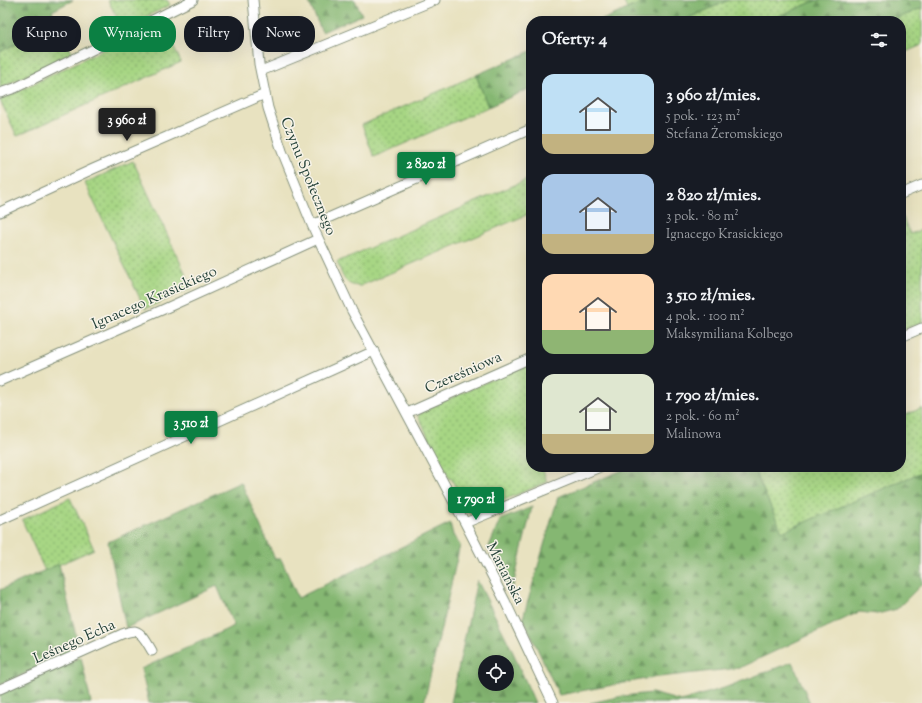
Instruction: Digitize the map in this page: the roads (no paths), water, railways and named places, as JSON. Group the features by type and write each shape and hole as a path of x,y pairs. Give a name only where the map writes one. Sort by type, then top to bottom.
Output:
{"street":[{"path":"0,93 15,88 192,0"},
{"name":"Czynu Społecznego","path":"253,0 265,94 269,112 282,151 318,239 346,298 374,351"},
{"path":"261,71 435,0"},
{"path":"0,212 93,169 265,94"},
{"path":"312,225 526,131"},
{"path":"906,192 922,186"},
{"name":"Ignacego Krasickiego","path":"0,381 162,310 318,239"},
{"path":"906,336 922,328"},
{"path":"0,520 374,351"},
{"name":"Mariańska","path":"374,351 505,601 553,703"},
{"name":"Czereśniowa","path":"407,413 526,360"},
{"path":"465,523 588,472"},
{"name":"Leśnego Echa","path":"0,689 122,634 134,631 138,633 144,638 152,651"}]}
